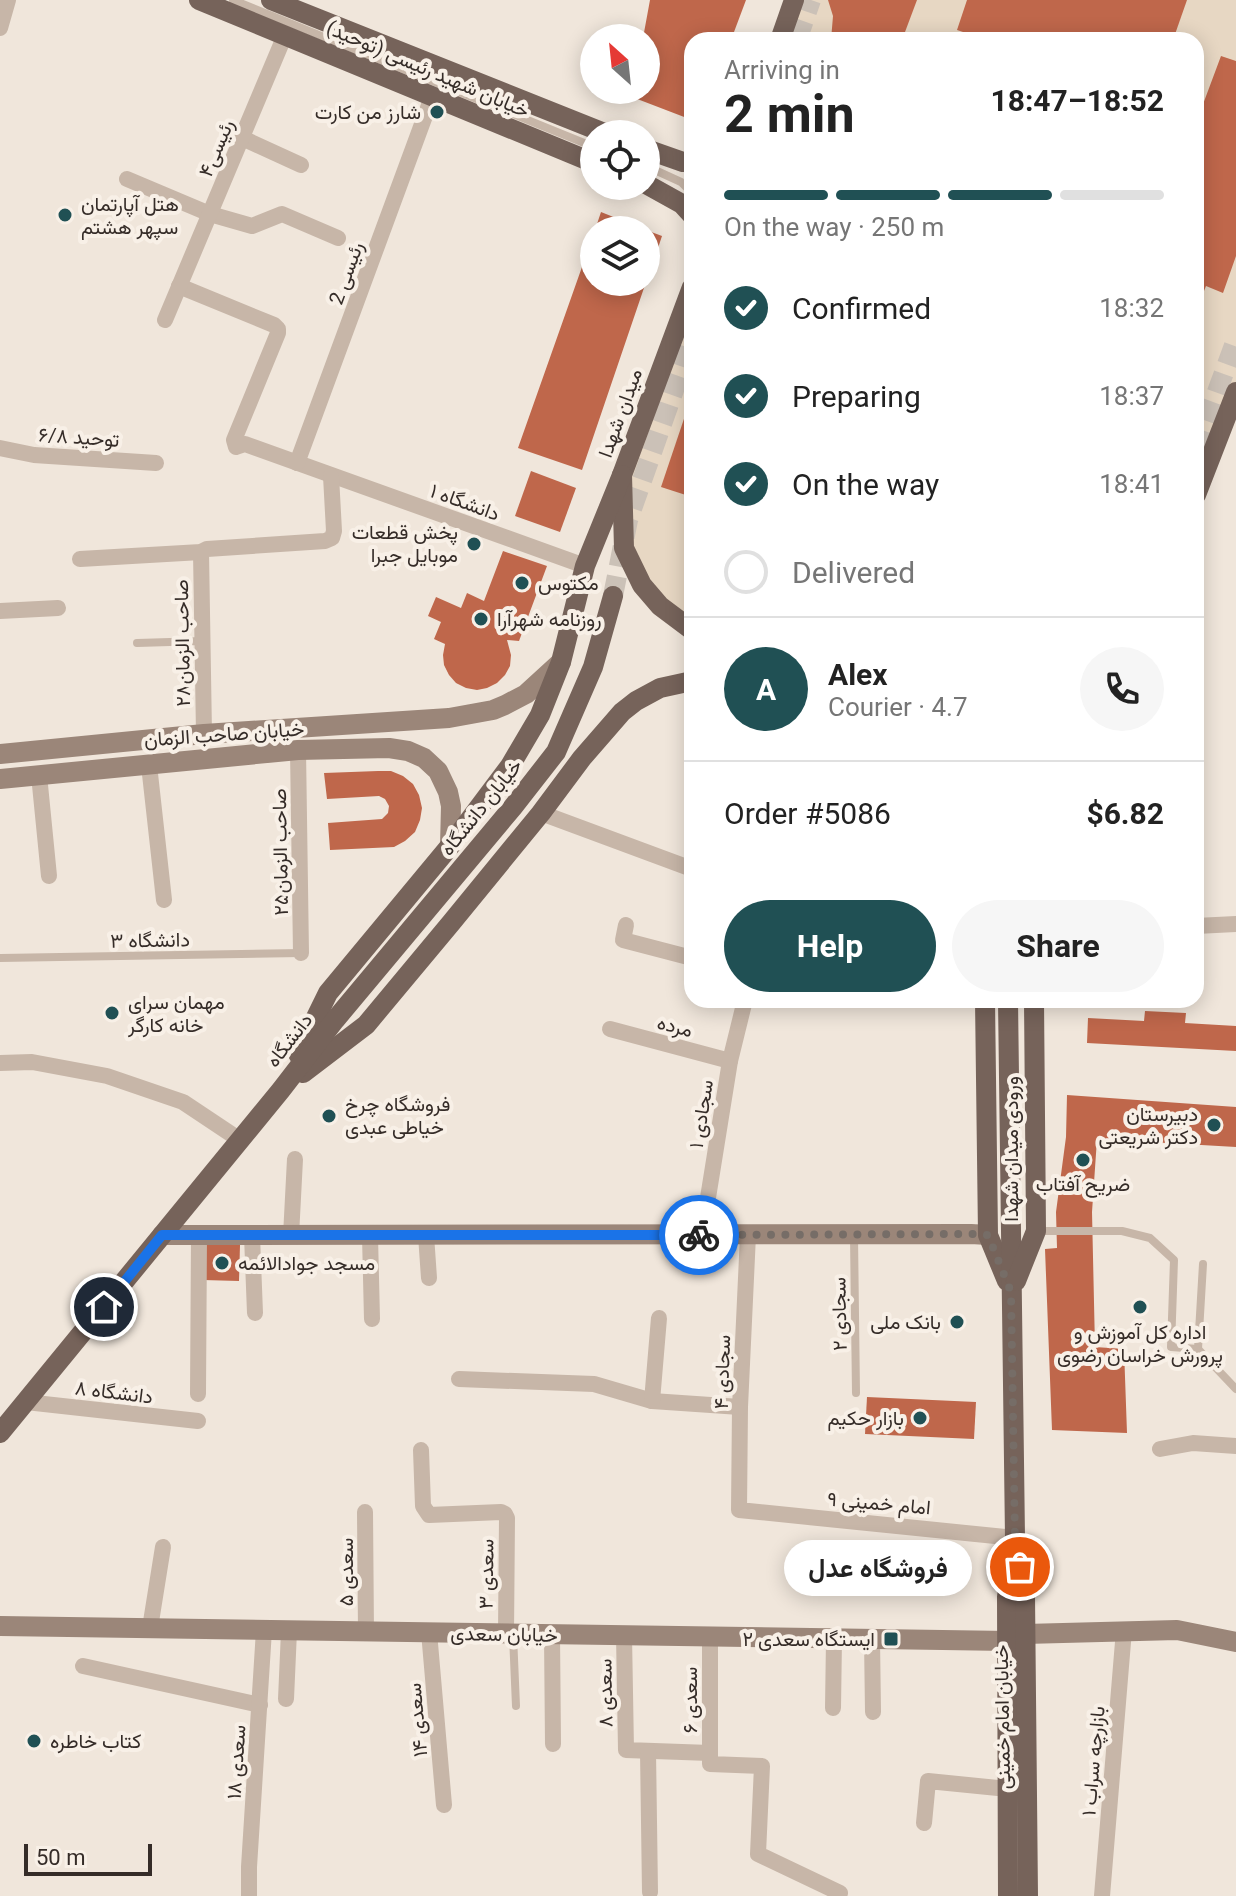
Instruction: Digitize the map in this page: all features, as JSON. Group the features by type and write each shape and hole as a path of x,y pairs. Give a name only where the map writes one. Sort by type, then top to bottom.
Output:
{"main road":[{"name":"خیابان شهید رئیسی (توحید)","path":"199,0 580,157"},
{"name":"خیابان شهید رئیسی (توحید)","path":"271,0 580,129"},
{"path":"783,32 794,0"},
{"path":"660,154 684,162"},
{"path":"660,192 684,206"},
{"name":"میدان شهدا","path":"684,308 622,475 624,548 642,585 660,606 684,624"},
{"path":"1204,476 1234,404"},
{"path":"281,1090 328,993 450,846 510,766 540,715 561,662 585,566 622,475"},
{"name":"خیابان دانشگاه","path":"335,1020 556,752 593,667 613,596"},
{"name":"خیابان صاحب الزمان","path":"0,754 204,734 449,718 505,705 526,694 561,662"},
{"path":"2,1425 26,1402 281,1090 366,1025 622,712 660,688 684,683"},
{"path":"0,779 298,750 389,748 424,758 438,771 451,806 450,846"},
{"path":"985,1008 988,1235 1011,1292"},
{"name":"خیابان امام خمینی","path":"1008,1008 1015,1538 1007,1597 1017,1637 1028,1896"},
{"name":"ورودی میدان شهدا","path":"1011,1292 1036,1231 1034,1008"},
{"name":"دانشگاه","path":"281,1090 335,1020"},
{"path":"162,1235 988,1235"},
{"name":"خیابان سعدی","path":"0,1626 834,1639 1017,1637 1177,1630 1236,1642"},
{"name":"خیابان امام خمینی","path":"1008,1896 1008,1789 1017,1637"}],"street":[{"path":"0,28 8,0"},
{"name":"رئیسی۴","path":"165,320 285,35"},
{"name":"رئیسی 2","path":"297,463 432,97"},
{"path":"242,138 301,165"},
{"path":"127,179 210,214 252,226 282,214 338,238"},
{"name":"دانشگاه ۱","path":"179,286 278,329 234,440 236,447 245,444 585,566"},
{"name":"توحید ۶/۸","path":"0,448 34,455 156,463"},
{"path":"80,559 325,541 332,538 334,531 331,476"},
{"name":"صاحب الزمان۲۸","path":"201,552 204,734"},
{"path":"0,611 58,608"},
{"name":"صاحب الزمان۲۵","path":"298,750 301,953"},
{"path":"149,765 164,900"},
{"path":"39,775 49,876"},
{"path":"541,813 684,866"},
{"path":"1204,926 1236,924"},
{"path":"626,925 623,940 684,956"},
{"name":"سجادی ۱","path":"702,1235 730,1061 743,1008"},
{"name":"مرده","path":"610,1029 730,1061"},
{"path":"0,1063 32,1062 107,1076 183,1102 240,1140"},
{"path":"291,1236 295,1159"},
{"path":"426,1235 429,1278"},
{"name":"سجادی ۴","path":"739,1510 748,1235"},
{"path":"198,1394 199,1236"},
{"path":"252,1236 255,1313"},
{"path":"370,1236 372,1319"},
{"path":"652,1401 659,1318"},
{"path":"459,1379 594,1384 652,1401 740,1407"},
{"name":"دانشگاه ۸","path":"26,1402 198,1421"},
{"path":"1160,1449 1193,1443 1236,1446"},
{"name":"سعدی ۳","path":"421,1450 423,1506 429,1515 501,1512 507,1518 509,1634"},
{"name":"امام خمینی ۹","path":"739,1510 1015,1538"},
{"name":"سعدی ۵","path":"365,1512 366,1632"},
{"path":"150,1628 163,1547"},
{"name":"سعدی ۱۸","path":"249,1896 264,1630"},
{"name":"بازارچه سراب ۱","path":"1102,1896 1124,1630"},
{"path":"286,1699 289,1631"},
{"name":"سعدی ۱۴","path":"429,1632 444,1805"},
{"path":"552,1635 553,1744"},
{"name":"سعدی ۸","path":"624,1635 626,1750 648,1751"},
{"name":"سعدی ۶","path":"710,1637 710,1758"},
{"path":"833,1708 834,1639"},
{"path":"872,1639 873,1712"},
{"path":"83,1666 260,1705"},
{"path":"650,1892 648,1751 762,1766 758,1854 840,1893 839,1896"},
{"path":"924,1823 928,1781 1008,1789"}],"lane":[{"path":"233,0 580,130"},
{"path":"660,172 684,185"},
{"path":"137,643 203,641"},
{"name":"دانشگاه ۳","path":"0,958 301,953"},
{"path":"1036,1231 1122,1231 1150,1238 1174,1260 1171,1347 1198,1349 1236,1389"},
{"name":"سجادی ۲","path":"854,1235 856,1393"},
{"path":"1198,1349 1203,1264"},
{"path":"509,1634 516,1706"}],"shaded area":[{"path":"794,0 1236,0 1236,392 1204,474 1204,32 783,32"},
{"path":"684,308 684,620 624,548 622,475"}],"building":[{"path":"650,0 746,0 734,32 684,32 684,117 650,104 660,104 660,24 646,24"},
{"path":"828,0 917,0 905,32 832,32 833,16"},
{"path":"967,0 1187,0 1176,32 957,30"},
{"path":"1221,56 1236,61 1236,256 1223,293 1206,286 1204,291 1204,102"},
{"path":"580,273 580,296 641,296 582,470 518,448"},
{"path":"684,419 684,494 661,487"},
{"path":"531,471 576,488 560,532 515,516"},
{"name":"روزنامه شهرآرا","path":"503,551 547,566 519,641 507,640 511,655 505,675 487,688 466,688 449,675 444,665 445,644 434,639 441,622 428,616 436,597 461,608 467,593 484,601"},
{"path":"391,771 413,784 419,795 422,808 415,832 394,847 330,850 328,823 382,819 388,813 389,806 379,796 327,799 324,773"},
{"path":"1145,1011 1186,1013 1185,1023 1236,1026 1236,1051 1087,1043 1088,1018 1144,1021"},
{"path":"1067,1095 1236,1107 1236,1147 1097,1139 1092,1212 1095,1347 1124,1349 1127,1433 1052,1430 1045,1249 1057,1248 1056,1212 1066,1137"},
{"name":"مسجد جوادالائمه","path":"204,1245 240,1245 239,1281 203,1280"},
{"name":"بازار حکیم","path":"867,1397 976,1402 974,1439 865,1434"}],"tunnel":[{"path":"800,32 811,0"},
{"path":"1204,427 1236,340"},
{"path":"613,596 628,520 684,362"}],"way so far":[{"path":"699,1235 988,1235 1011,1292 1015,1538 1020,1567"}],"place":[{"name":"شارز من کارت","path":"437,112"},
{"name":"هتل آپارتمان سپهر هشتم","path":"65,215"},
{"name":"پخش قطعات موبایل جبرا","path":"474,544"},
{"name":"مکتوس","path":"522,583"},
{"name":"روزنامه شهرآرا","path":"481,619"},
{"name":"مهمان سرای خانه کارگر","path":"112,1013"},
{"name":"فروشگاه چرخ خیاطی عبدی","path":"329,1116"},
{"name":"دبیرستان دکتر شریعتی","path":"1214,1125"},
{"name":"ضریح آفتاب","path":"1083,1160"},
{"name":"مسجد جوادالائمه","path":"222,1263"},
{"name":"اداره کل آموزش و پرورش خراسان رضوی","path":"1140,1307"},
{"name":"بانک ملی","path":"957,1322"},
{"name":"بازار حکیم","path":"920,1418"},
{"name":"فروشگاه عدل","path":"1020,1567"},
{"name":"ایستگاه سعدی ۲","path":"891,1639"},
{"name":"کتاب خاطره","path":"34,1741"}],"route":[{"path":"104,1307 162,1235 699,1235"}]}
